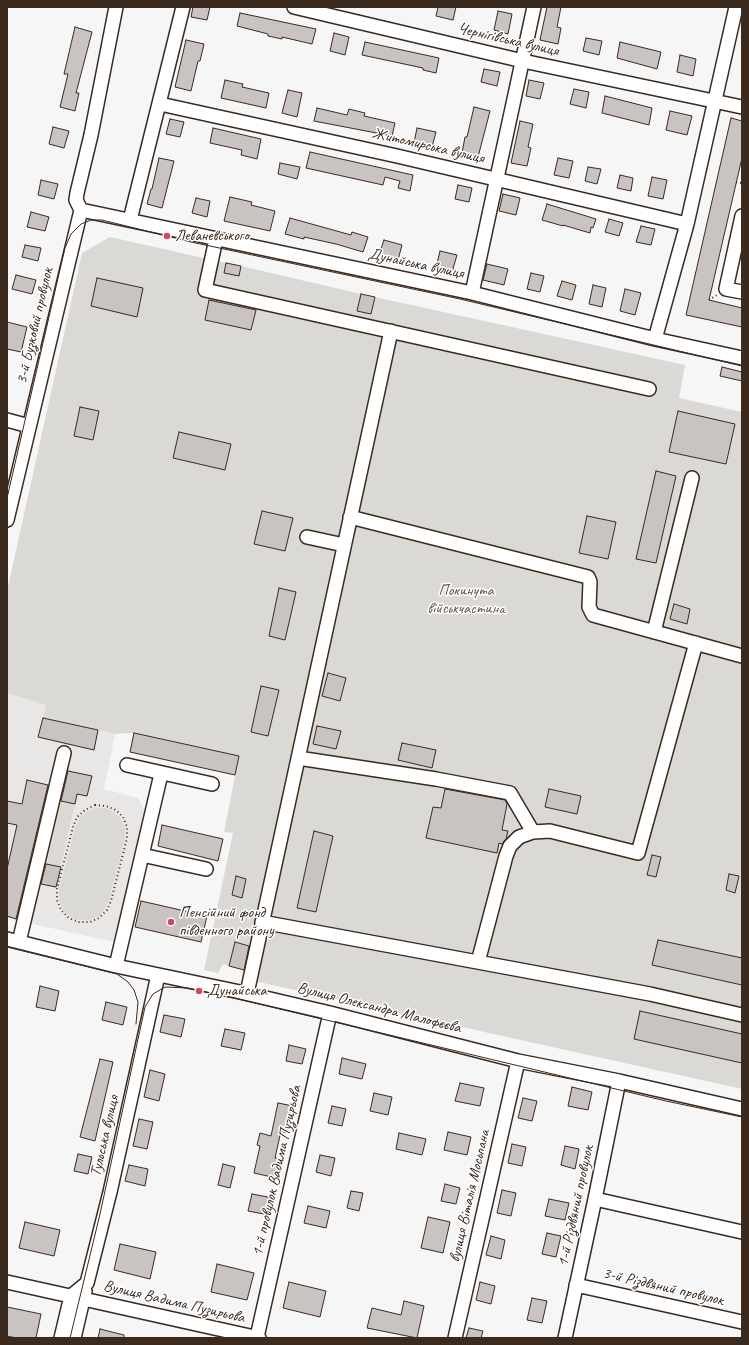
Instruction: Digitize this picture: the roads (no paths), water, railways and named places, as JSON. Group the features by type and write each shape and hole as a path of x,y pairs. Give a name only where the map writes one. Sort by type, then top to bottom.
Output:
{"street":[{"path":"81,210 76,200 77,193 91,135 116,7"},
{"path":"130,220 183,7"},
{"name":"Чернігівська вулиця","path":"294,7 523,61 742,107"},
{"path":"472,293 534,7"},
{"path":"655,339 687,224 716,102 736,7"},
{"name":"Житомирська вулиця","path":"160,104 687,224"},
{"name":"Дунайська вулиця","path":"81,210 472,293 655,339 742,358"},
{"name":"3-й Бузковий провулок","path":"7,520 81,210"},
{"path":"742,216 726,288 742,292"},
{"path":"216,238 205,290 649,388"},
{"path":"247,993 391,331"},
{"path":"7,420 29,426"},
{"path":"654,632 692,478"},
{"path":"350,518 588,577 590,582 589,607 593,615 742,656"},
{"path":"307,536 344,545"},
{"path":"478,962 506,856 510,846 519,837 534,832 550,831 638,853 696,643"},
{"path":"13,940 64,752"},
{"path":"298,758 436,779 510,793 534,832"},
{"path":"127,766 212,784"},
{"path":"116,966 161,774"},
{"path":"142,855 206,869"},
{"path":"262,922 650,994 742,1015"},
{"name":"Вулиця Олександра Малофєєва","path":"13,940 116,966 247,993 518,1061 619,1081 742,1109"},
{"name":"Тульська вулиця","path":"76,1298 87,1283 110,1192 158,975"},
{"name":"1-й провулок Вадима Пузирьова","path":"258,1338 330,1013"},
{"name":"вулиця Віталія Мосьпана","path":"455,1338 518,1061"},
{"name":"1-й Різдвяний провулок","path":"565,1338 619,1081"},
{"path":"595,1199 742,1232"},
{"name":"Вулиця Вадима Пузирьова","path":"7,1282 258,1338"},
{"name":"3-й Різдвяний провулок","path":"576,1285 742,1322"},
{"path":"61,1338 76,1298"},
{"path":"74,1338 76,1298"}],"tram line":[{"path":"7,498 65,248 71,234 81,224 91,220 102,220 191,242 460,299 742,366"},
{"path":"7,947 117,974 128,982 134,990 138,1002 136,1024"},
{"path":"70,1338 100,1214 145,1007 153,994 165,987 188,988 234,998 666,1101 742,1117"}],"place":[{"name":"Леваневського","path":"167,236"},
{"name":"Пенсійний фонд південного району","path":"171,922"},
{"name":"Дунайська","path":"199,991"}],"park label":[{"name":"Покинута військчастина","path":"466,600"}]}
